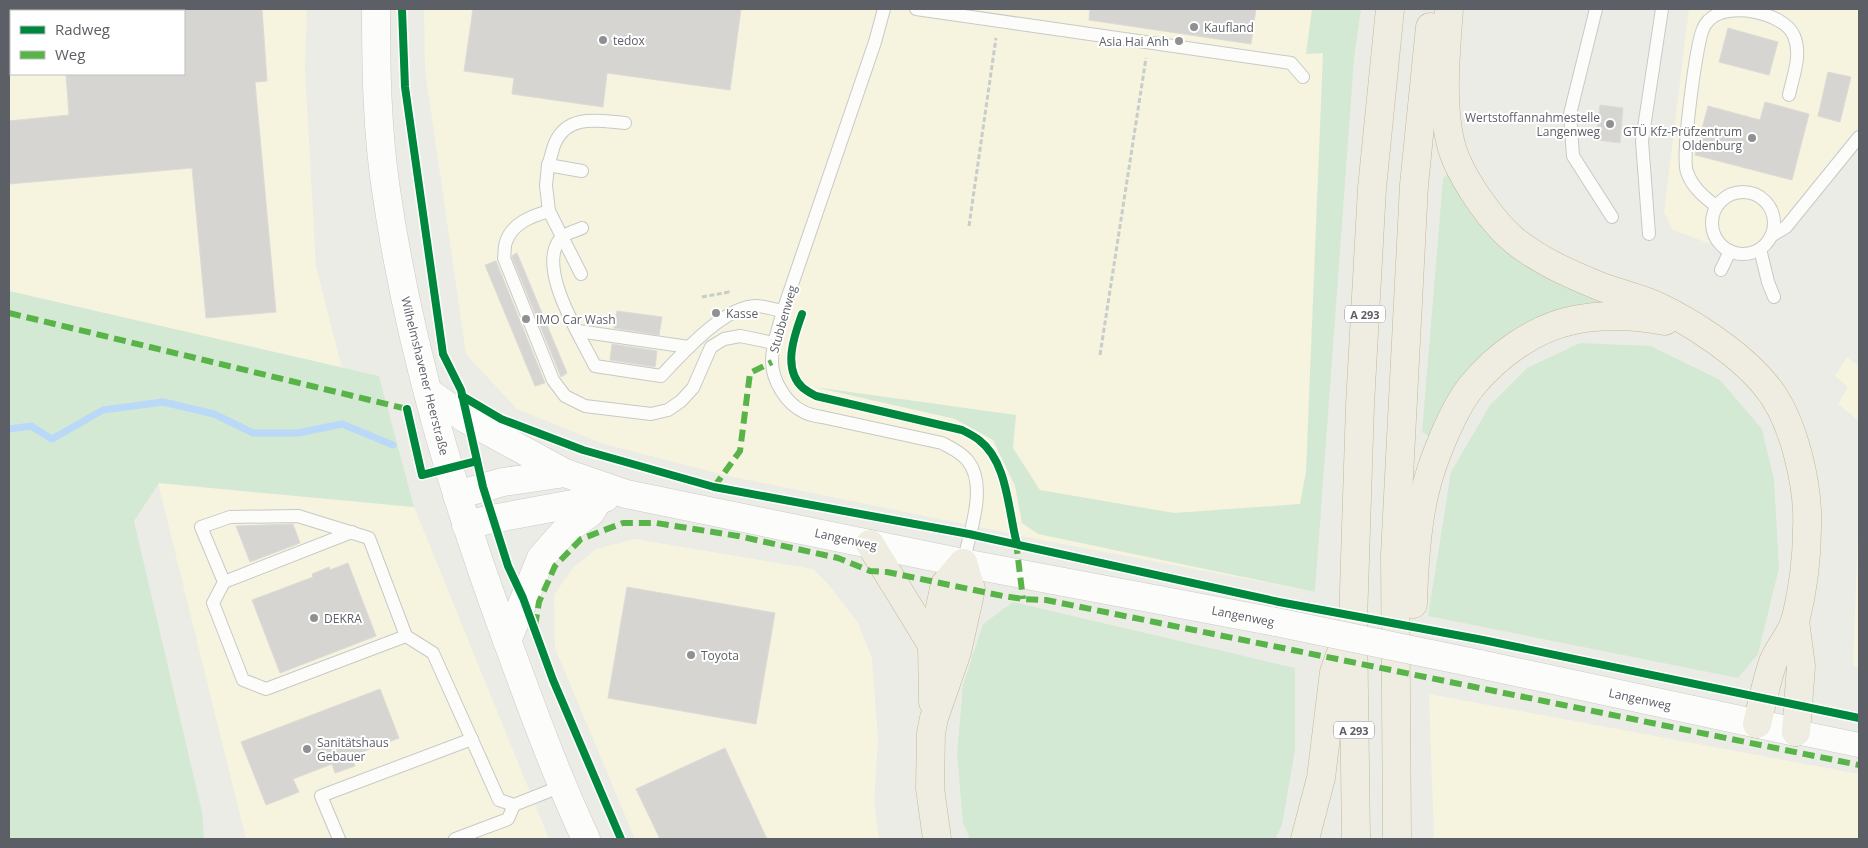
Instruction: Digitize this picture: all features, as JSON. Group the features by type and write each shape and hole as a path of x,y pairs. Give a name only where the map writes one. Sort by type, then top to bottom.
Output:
{"highway":[{"name":"A 293","path":"1356,839 1353,621 1360,405 1371,198 1390,9"},
{"path":"1397,839 1395,555 1414,186 1432,9"},
{"path":"1449,9 1445,62 1448,126 1455,156 1470,185 1488,212 1514,240 1536,256 1592,283 1655,305 1729,350 1768,388 1784,416 1797,452 1805,485 1808,528 1803,578 1795,621 1773,662 1757,724"},
{"path":"1397,670 1413,636 1414,570 1425,491 1437,453 1449,425 1470,388 1500,358 1522,342 1546,329 1573,320 1602,316 1640,316 1697,329"},
{"path":"870,544 932,645"},
{"path":"934,718 932,645 945,584 963,563"},
{"path":"937,839 930,788 931,733 934,718 957,652 970,589 963,563"},
{"path":"1304,839 1321,778 1334,672 1353,621"},
{"path":"1795,621 1801,666 1796,732"}],"street":[{"name":"Wilhelmshavener Heerstraße","path":"376,9 376,79 386,189 402,284 428,392 466,526 562,786 586,839"},
{"name":"Langenweg","path":"428,392 466,419 565,473 626,494 963,563 1276,622 1859,745"},
{"name":"Langenweg","path":"457,495 503,482 565,473"},
{"name":"Langenweg","path":"466,526 492,518 626,494"},
{"path":"507,641 541,558 562,533 590,512 600,499"}],"lane":[{"name":"Stubbenweg","path":"884,9 875,42 783,311 774,343 772,362 778,383 788,399 803,412 822,418 942,443 957,450 968,460 974,471 978,497 963,563"},
{"path":"916,9 1291,63 1303,77"},
{"path":"1596,9 1570,114 1573,156 1612,217"},
{"path":"1648,234 1642,140 1662,9"},
{"path":"1716,206 1699,193 1686,171 1686,140 1698,47 1703,29 1711,18 1738,11 1755,12 1772,17 1789,28 1795,38 1798,55 1789,95"},
{"path":"581,274 549,211 546,186 548,166 556,141 570,124 589,120 625,123"},
{"path":"1771,236 1774,226 1773,215 1769,206 1762,198 1752,193 1737,193 1723,199 1716,206 1712,216 1713,232 1721,245 1730,251 1740,254 1750,253 1760,248 1771,236 1786,227 1859,137"},
{"path":"548,166 582,171"},
{"path":"549,211 529,217 516,227 506,242 504,258 553,380 565,396 584,406 652,414 668,410 681,401 692,388 711,347 724,339 740,336 774,343"},
{"path":"582,228 562,237 554,250 553,263 559,296 595,366 661,376 714,325 740,309 756,306 783,311"},
{"path":"1760,248 1768,282 1774,297"},
{"path":"1720,270 1730,251"},
{"path":"578,331 689,347"},
{"path":"224,582 202,527 230,517 298,516 369,538 406,636 433,653 499,800 514,805 562,786"},
{"path":"352,532 224,582 213,603 243,680 266,689 406,636"},
{"path":"339,839 321,796 472,739"},
{"path":"455,839 508,818 514,805"}],"path":[{"path":"970,226 998,21"},
{"path":"1100,355 1143,82 1147,43"}],"shaded area":[{"path":"9,9 307,9 305,69 316,267 342,368 9,291"},
{"path":"424,9 1360,9 1345,143 1315,592 1052,542 724,475 604,444 517,409 466,354 425,70"},
{"path":"1689,9 1859,9 1859,137 1760,249 1730,251 1673,230 1664,212"},
{"path":"1847,357 1859,366 1859,421 1838,404 1848,387 1835,376"},
{"path":"158,483 414,507 549,839 246,839"},
{"path":"1859,509 1859,667 1853,666"},
{"path":"635,539 813,569 828,584 858,623 872,659 878,739 874,801 879,839 635,839 555,648 554,595 573,568 596,549"},
{"path":"1429,694 1859,774 1859,839 1434,839"}],"green space":[{"path":"1312,9 1361,9 1354,60 1315,592 1038,534 1022,523 1015,486 993,440 955,419 814,387 1016,415 1013,448 1040,490 1174,513 1300,504 1306,472 1323,53 1306,54"},
{"path":"1452,170 1495,238 1617,300 1544,317 1430,437 1422,432 1443,178"},
{"path":"9,291 379,376 414,507 159,483 134,521 202,812 204,839 9,839"},
{"path":"1580,343 1651,346 1720,380 1762,429 1774,480 1779,568 1758,654 1738,678 1428,616 1451,472 1490,405 1527,368"},
{"path":"1013,602 1295,668 1295,750 1282,825 1275,839 970,839 963,823 957,754 963,685 983,624"}],"building":[{"path":"262,9 267,81 255,82 276,312 206,318 192,168 9,184 9,121 69,115 66,75 185,75 184,10"},
{"name":"tedox","path":"473,9 741,9 730,90 607,73 603,107 512,94 514,78 464,71"},
{"name":"Kaufland","path":"1090,9 1256,9 1251,44 1089,20"},
{"path":"1728,28 1778,42 1769,75 1719,62"},
{"path":"1828,72 1851,77 1840,122 1818,116"},
{"name":"GTÜ Kfz-Prüfzentrum Oldenburg","path":"1765,102 1809,114 1792,180 1695,155 1708,106 1760,120"},
{"name":"Wertstoffannahmestelle Langenweg","path":"1600,105 1623,108 1620,143 1596,140"},
{"path":"517,253 567,373 561,377 512,257"},
{"path":"496,261 545,383 535,386 485,265"},
{"path":"617,311 662,317 659,335 614,328"},
{"path":"612,344 657,351 655,367 610,360"},
{"path":"293,524 300,543 250,562 236,526"},
{"name":"DEKRA","path":"348,563 376,636 280,673 252,600 313,577 312,574 329,567 330,570"},
{"name":"Toyota","path":"627,587 775,613 756,724 608,698"},
{"name":"Sanitätshaus Gebauer","path":"380,689 399,738 351,756 355,766 335,773 332,764 293,779 299,792 266,805 241,742"},
{"path":"725,748 767,839 660,839 636,789"}],"waterway":[{"path":"9,429 31,426 52,439 103,410 163,402 214,414 253,433 298,433 342,424 393,445"}],"marked path":[{"path":"9,313 407,409 408,412"},
{"path":"714,487 740,451 750,373 772,362"},
{"path":"535,626 539,602 555,566 581,539 623,523 656,523 738,536 838,558 870,571 887,572 1003,596 1046,600 1859,765"},
{"path":"1016,542 1023,599"}],"cycle path":[{"path":"402,9 405,87 443,354 461,390 483,487 508,566 523,598 553,680 621,839"},
{"path":"802,314 793,342 791,362 793,372 803,388 816,396 962,430 977,439 989,449 1001,474 1006,488 1017,544"},
{"path":"462,396 501,419 583,450 714,487 969,534 1279,602 1483,640 1859,718"},
{"path":"407,409 422,475 477,461"}],"place":[{"name":"Kaufland","path":"1194,27"},
{"name":"tedox","path":"603,40"},
{"name":"Asia Hai Anh","path":"1179,41"},
{"name":"Wertstoffannahmestelle Langenweg","path":"1610,124"},
{"name":"GTÜ Kfz-Prüfzentrum Oldenburg","path":"1752,138"},
{"name":"Kasse","path":"716,313"},
{"name":"IMO Car Wash","path":"526,319"},
{"name":"DEKRA","path":"314,618"},
{"name":"Toyota","path":"691,655"},
{"name":"Sanitätshaus Gebauer","path":"307,749"}]}
